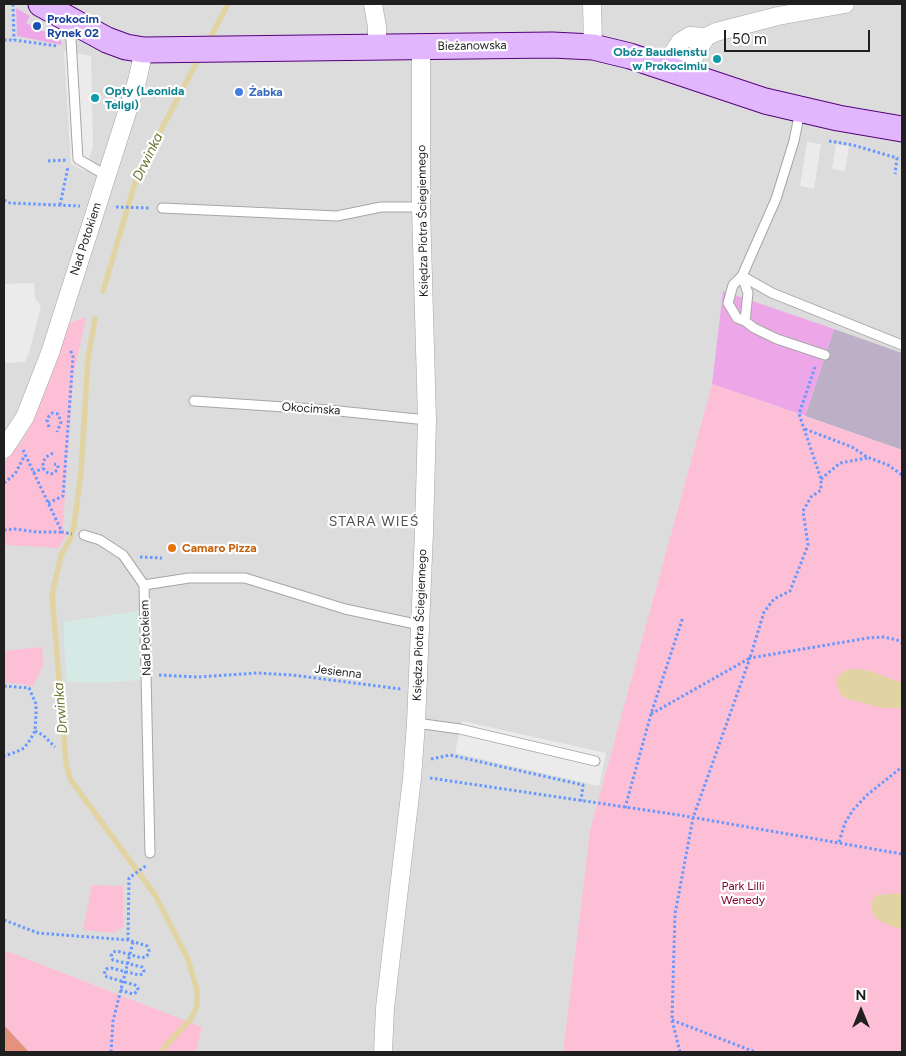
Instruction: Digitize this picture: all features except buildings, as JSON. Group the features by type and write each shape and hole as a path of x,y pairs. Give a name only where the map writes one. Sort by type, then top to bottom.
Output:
{"street":[{"name":"Bieżanowska","path":"41,4 117,44 144,50 562,45 593,47 630,56 743,95 800,110 902,129"},
{"path":"373,4 377,27 377,47"},
{"path":"592,4 593,47"},
{"path":"676,72 690,64 706,37 716,32 778,10 845,4"},
{"name":"Księdza Piotra Ściegiennego","path":"383,1052 385,1008 412,778 420,625 427,420 421,207 421,47"},
{"name":"Nad Potokiem","path":"12,446 33,400 107,176 137,81 144,50"}],"lane":[{"path":"70,20 70,48 78,159 107,176"},
{"path":"800,110 794,141 776,199 742,276 732,285 728,303 737,318 746,321 754,328 777,339 822,354"},
{"path":"162,208 337,216 381,207 421,207"},
{"path":"742,276 748,293 746,321"},
{"path":"742,276 772,293 902,345"},
{"name":"Okocimska","path":"194,401 329,410 427,420"},
{"path":"84,535 100,540 123,555 144,585"},
{"name":"Nad Potokiem","path":"150,853 144,585 189,578 245,578 345,609 420,625"},
{"path":"416,723 460,730 595,761"}],"path":[{"path":"13,4 14,40"},
{"path":"4,40 70,48"},
{"path":"829,142 853,145 897,158 895,174"},
{"path":"48,161 69,160 60,205"},
{"path":"4,200 10,203 162,208"},
{"path":"48,504 62,496 72,357 70,347"},
{"path":"679,1051 672,1020 675,914 693,818 750,658 764,612 774,599 790,591 808,545 803,511 810,497 821,490 821,479 800,414 822,354"},
{"path":"49,426 48,416 52,413 58,414 61,422 57,432"},
{"path":"804,428 852,447 867,457 888,464 902,475"},
{"path":"4,530 15,529 63,533 25,454 12,446"},
{"path":"53,453 46,457 43,462 43,468 46,472 55,472 58,466 54,464"},
{"path":"4,483 16,474 25,454"},
{"path":"821,479 840,463 867,457"},
{"path":"34,473 43,468"},
{"path":"138,557 162,558"},
{"path":"625,808 651,714 683,617"},
{"path":"651,714 750,658 868,638 884,637 902,643"},
{"name":"Jesienna","path":"147,675 198,676 257,673 292,675 417,691"},
{"path":"4,686 29,688 36,704 35,731 30,740 24,748 4,756"},
{"path":"35,731 44,735 55,747"},
{"path":"428,759 450,755 583,785 581,801"},
{"path":"839,842 845,823 853,810 867,795 902,766"},
{"path":"412,778 426,777 693,818 902,854"},
{"path":"111,1052 113,1021 129,954 129,878 150,864"},
{"path":"4,920 38,933 130,941 147,946 149,950 147,956 142,958 117,951 112,952 113,960 142,967 144,970 143,974 139,975 111,968 106,969 104,974 107,977 135,985 138,988 137,992 133,994 120,990"},
{"path":"672,1020 755,1052"}],"shaded area":[{"path":"4,4 902,4 902,353 723,292 712,384 590,830 563,1052 196,1052 202,1027 4,950"},
{"path":"16,8 30,16 26,23 45,32 48,25 58,31 62,45 17,36"},
{"path":"64,51 91,56 93,146 85,171 71,164"},
{"path":"807,142 821,144 814,189 800,186"},
{"path":"836,144 849,146 845,171 832,169"},
{"path":"34,283 35,298 41,306 29,353 25,362 4,363 4,284"},
{"path":"723,291 834,329 805,416 712,384"},
{"path":"834,329 902,353 902,450 805,416"},
{"path":"138,611 142,639 139,639 141,680 101,683 67,682 64,622"},
{"path":"847,670 870,671 902,683 902,708 883,708 848,699 840,694 836,680 840,674"},
{"path":"462,721 606,753 599,786 455,753"},
{"path":"902,893 902,929 888,925 873,915 871,903 877,895"},
{"path":"4,1025 29,1052 4,1052"}],"green space":[{"path":"86,317 73,378 63,526 66,535 59,548 4,545 4,463 22,441 33,421 70,323"},
{"name":"Park Lilli Wenedy","path":"712,384 902,450 902,1052 563,1052 590,830"},
{"path":"42,647 43,665 33,686 4,682 4,651"},
{"path":"92,885 123,886 123,927 113,933 83,930"},
{"path":"4,950 202,1027 196,1052 29,1052 4,1025"}],"waterway":[{"name":"Drwinka","path":"208,42 228,4"},
{"name":"Drwinka","path":"103,291 137,176 200,56"},
{"name":"Drwinka","path":"95,319 88,358 81,472 74,526 70,539 61,555 52,595 66,763 70,779 155,895 188,959 197,990 197,1006 191,1019 166,1045 162,1052"}],"place":[{"name":"Prokocim Rynek 02","path":"37,26"},
{"name":"Obóz Baudienstu w Prokocimiu","path":"717,59"},
{"name":"Żabka","path":"239,92"},
{"name":"Opty (Leonida Teligi)","path":"95,98"},
{"name":"Camaro Pizza","path":"172,548"}],"district":[{"name":"STARA WIEŚ","path":"374,522"}]}
